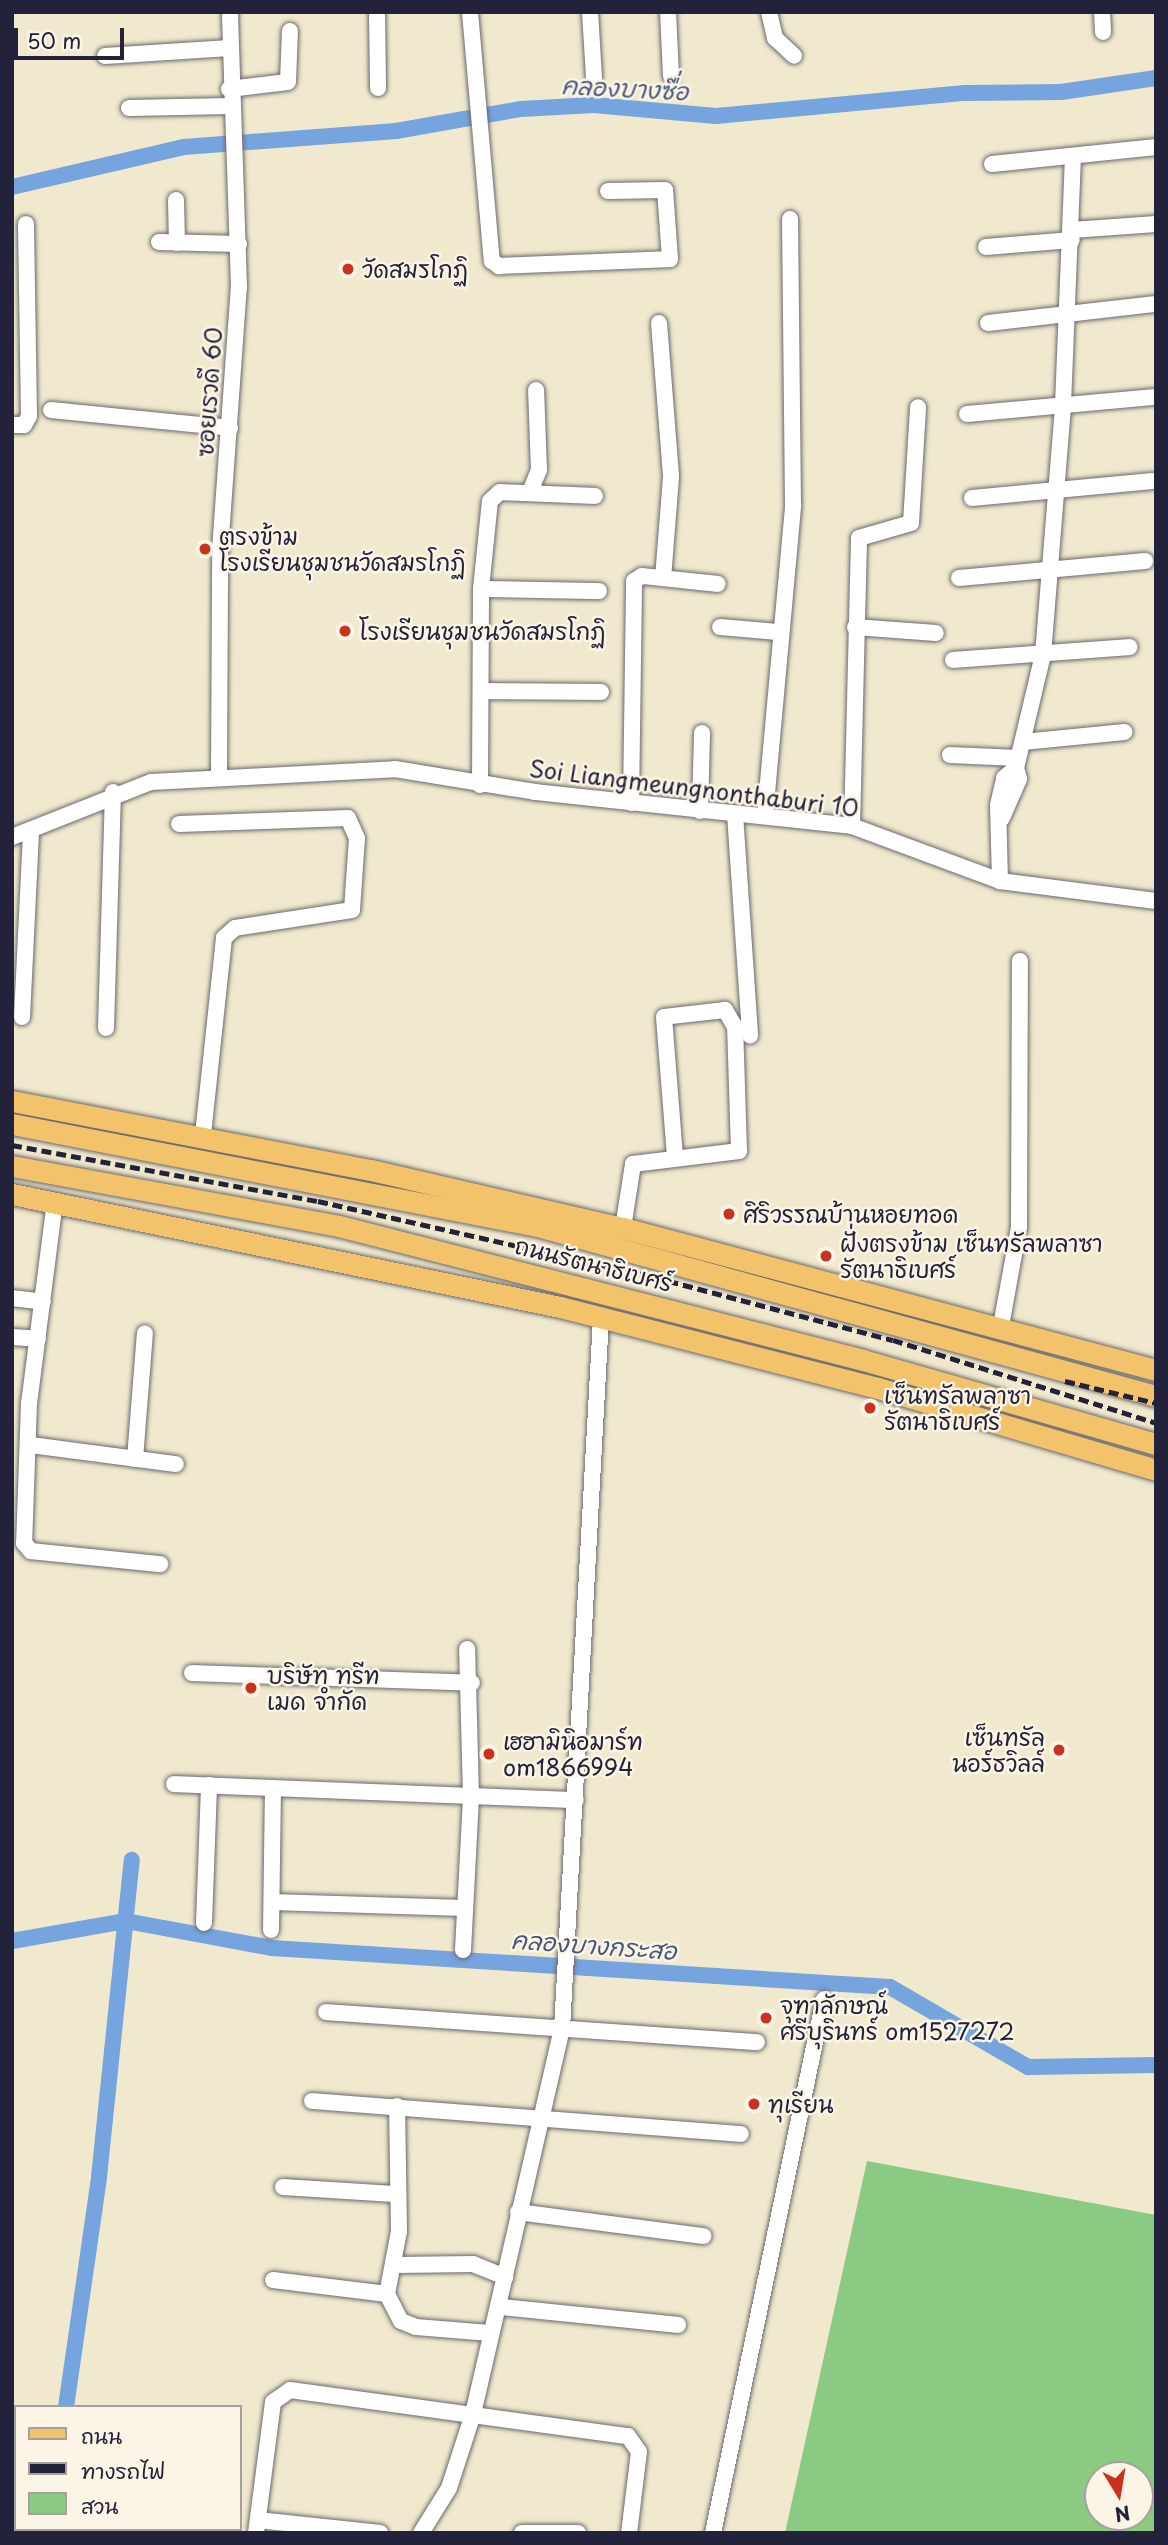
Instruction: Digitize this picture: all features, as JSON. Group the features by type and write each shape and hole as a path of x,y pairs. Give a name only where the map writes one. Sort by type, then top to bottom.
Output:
{"main road":[{"name":"ถนนรัตนาธิเบศร์","path":"12,1101 203,1136 623,1228 1001,1326 1156,1370"},
{"path":"12,1117 54,1131"},
{"name":"ถนนรัตนาธิเบศร์","path":"12,1124 537,1226 1156,1396"},
{"name":"ถนนรัตนาธิเบศร์","path":"12,1166 340,1226 863,1360 1156,1444"},
{"path":"12,1193 136,1189"},
{"path":"12,1193 601,1317 971,1414 1156,1470"},
{"path":"537,1226 726,1255"},
{"path":"863,1360 971,1414"}],"street":[{"name":"ซอยเรวดี 60","path":"219,775 220,550 230,428 239,244 229,89 230,12"},
{"path":"377,12 379,89"},
{"path":"470,12 474,104 491,258 499,266 670,259 665,190 608,191"},
{"path":"590,12 594,78"},
{"path":"668,12 671,76"},
{"path":"769,12 775,38 794,56"},
{"path":"1102,12 1103,33"},
{"path":"229,89 288,82 290,31"},
{"path":"104,57 230,48"},
{"path":"129,108 230,106"},
{"path":"992,164 1156,148"},
{"path":"1000,881 1004,778 1017,763 1043,655 1063,405 1072,235 1073,158"},
{"path":"176,200 177,243"},
{"path":"765,815 778,632 793,505 790,219"},
{"path":"12,425 24,425 29,416 26,224"},
{"path":"986,247 1156,224"},
{"path":"159,242 239,244"},
{"path":"988,323 1156,304"},
{"path":"659,323 671,477 663,578"},
{"path":"530,492 539,470 536,390"},
{"path":"967,414 1154,397"},
{"path":"852,826 860,677 855,627 859,538 911,523 918,407"},
{"path":"51,410 230,428"},
{"path":"972,498 1152,481"},
{"path":"480,785 481,589 491,498 530,492 595,496"},
{"path":"959,579 1145,561"},
{"path":"631,803 635,581 663,578 718,583"},
{"path":"481,589 599,591"},
{"path":"720,627 778,632"},
{"path":"855,627 936,634"},
{"path":"953,660 1130,647"},
{"path":"481,691 601,691"},
{"path":"1023,742 1125,732"},
{"path":"700,811 702,733"},
{"path":"950,755 1017,763"},
{"name":"Soi Liangmeungnonthaburi 10","path":"12,837 113,792 219,775 395,769 480,785 852,826 1000,881 1156,901"},
{"path":"106,1028 113,792"},
{"path":"735,814 750,1035"},
{"path":"179,824 348,818 357,838 352,910 235,928 224,938 203,1136"},
{"path":"22,1017 31,830"},
{"path":"1001,1326 1018,1227 1020,961"},
{"path":"623,1228 633,1164 675,1156 738,1151 734,1019 725,1010 664,1017 675,1156"},
{"path":"55,1202 29,1403 31,1445 26,1548 160,1564"},
{"path":"12,1298 43,1302"},
{"path":"421,2533 449,2487 473,2414 490,2333 502,2307 505,2277 519,2212 562,2029 601,1317"},
{"path":"135,1459 145,1333"},
{"path":"12,1336 38,1339"},
{"path":"31,1445 176,1464"},
{"path":"463,1950 471,1797 472,1683 467,1649"},
{"path":"192,1673 472,1683"},
{"path":"174,1784 576,1800"},
{"path":"204,1923 209,1785"},
{"path":"271,1930 273,1788"},
{"path":"272,1902 464,1908"},
{"path":"713,2533 824,1999"},
{"path":"326,2012 757,2042"},
{"path":"312,2101 741,2134"},
{"path":"397,2106 394,2194 397,2265 387,2294 401,2321 416,2327 490,2333"},
{"path":"283,2187 394,2194"},
{"path":"519,2212 703,2236"},
{"path":"397,2265 472,2264 505,2277"},
{"path":"273,2280 387,2294"},
{"path":"502,2307 678,2325"},
{"path":"380,2533 257,2526 278,2393 473,2414 638,2442 629,2533"},
{"path":"522,2533 578,2533"}],"green space":[{"path":"867,2161 1156,2215 1156,2533 785,2533"}],"waterway":[{"name":"คลองบางซื่อ","path":"12,187 184,147 396,131 521,109 594,105 716,116 965,93 1061,92 1156,78"},
{"path":"66,2405 99,2177 132,1860"},
{"name":"คลองบางกระสอ","path":"12,1941 126,1921 272,1948 890,1987 1028,2067 1156,2065"}],"railway":[{"path":"12,1145 318,1201 654,1277 893,1340 1156,1423"},
{"path":"1065,1381 1156,1403"}],"place":[{"name":"วัดสมรโกฏิ","path":"348,269"},
{"name":"ตรงข้าม โรงเรียนชุมชนวัดสมรโกฏิ","path":"205,549"},
{"name":"โรงเรียนชุมชนวัดสมรโกฏิ","path":"345,631"},
{"name":"ศิริวรรณบ้านหอยทอด","path":"729,1214"},
{"name":"ฝั่งตรงข้าม เซ็นทรัลพลาซา รัตนาธิเบศร์","path":"826,1256"},
{"name":"เซ็นทรัลพลาซา รัตนาธิเบศร์","path":"870,1408"},
{"name":"บริษัท ทรีท เมด จำกัด","path":"251,1688"},
{"name":"เซ็นทรัล นอร์ธวิลล์","path":"1059,1750"},
{"name":"เฮฮามินิอมาร์ท om1866994","path":"489,1754"},
{"name":"จุฑาลักษณ์ ศรีบุรินทร์ om1527272","path":"766,2018"},
{"name":"ทุเรียน","path":"754,2104"}]}
